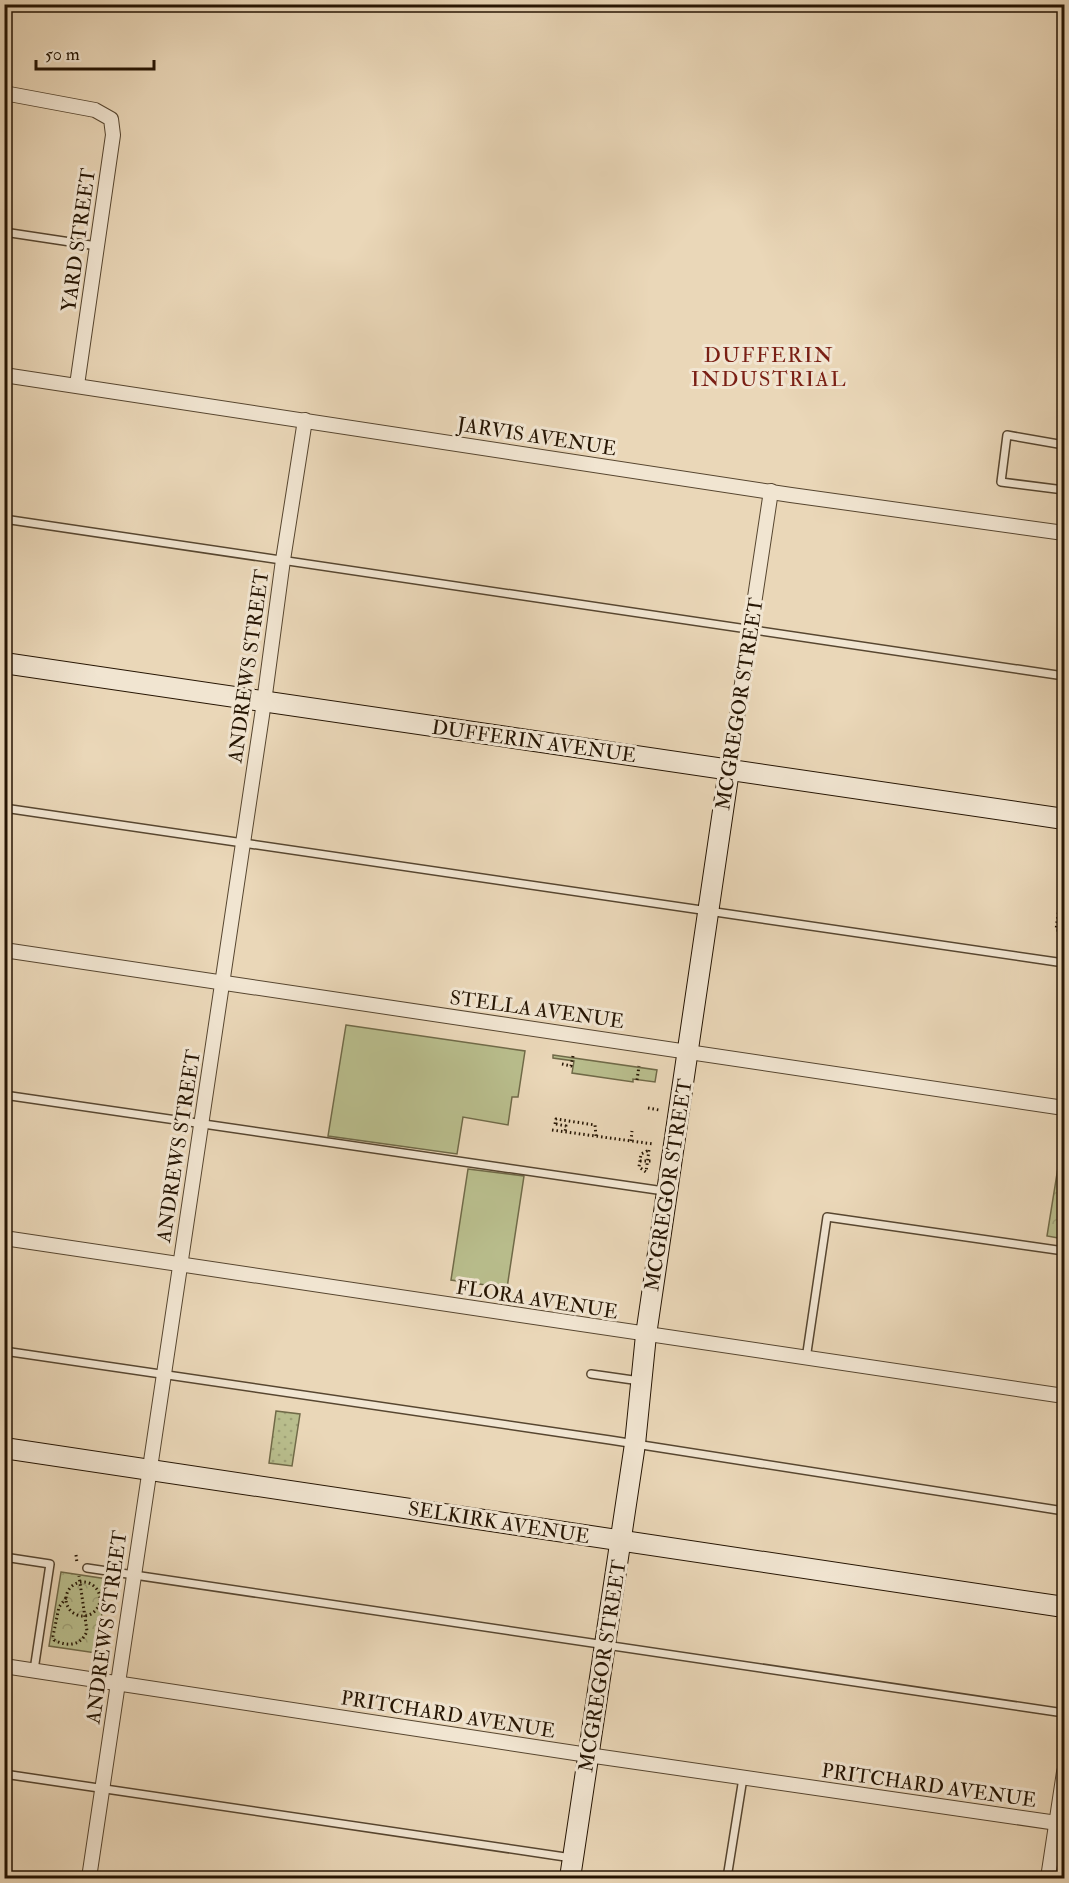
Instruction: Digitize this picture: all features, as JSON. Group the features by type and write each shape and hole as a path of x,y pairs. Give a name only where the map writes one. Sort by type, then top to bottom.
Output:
{"main road":[{"name":"DUFFERIN AVENUE","path":"4,663 1065,819"},
{"name":"MCGREGOR STREET","path":"570,1878 635,1444 646,1335 729,770"},
{"name":"SELKIRK AVENUE","path":"4,1448 1065,1607"}],"street":[{"name":"YARD STREET","path":"4,93 95,110 111,119 113,135 77,386"},
{"name":"JARVIS AVENUE","path":"4,375 1065,533"},
{"name":"ANDREWS STREET","path":"89,1878 305,420"},
{"name":"MCGREGOR STREET","path":"729,770 771,491"},
{"name":"STELLA AVENUE","path":"4,950 1065,1108"},
{"name":"FLORA AVENUE","path":"4,1238 1065,1396"},
{"name":"PRITCHARD AVENUE","path":"4,1666 588,1755 1061,1823"},
{"path":"1048,1878 1061,1823 1065,1772"}],"lane":[{"path":"4,232 97,246"},
{"path":"1065,445 1007,435 1001,482 1065,490"},
{"path":"4,519 1065,676"},
{"path":"4,808 1065,963"},
{"path":"4,1095 667,1192"},
{"path":"806,1359 827,1216 1065,1251"},
{"path":"4,1351 635,1444 1065,1511"},
{"path":"591,1374 642,1382"},
{"path":"4,1557 50,1564 34,1670"},
{"path":"87,1568 1065,1713"},
{"path":"4,1774 573,1859"},
{"path":"727,1878 743,1778"}],"path":[{"path":"1065,868 1056,930 1065,932"},
{"path":"1060,903 1065,904"},
{"path":"562,1064 571,1066 573,1056"},
{"path":"637,1080 639,1066"},
{"path":"648,1108 659,1110"},
{"path":"565,1132 566,1126 554,1124 556,1119 595,1125 596,1136"},
{"path":"552,1130 653,1144"},
{"path":"631,1141 632,1131"},
{"path":"649,1150 646,1172 639,1167 640,1161 642,1154 649,1150"},
{"path":"640,1161 649,1161"},
{"path":"66,1598 66,1604 72,1613 85,1617 97,1609 99,1594 92,1584 80,1582 69,1591 59,1607 55,1616 54,1640 70,1645 79,1643 87,1631 85,1617 80,1582 76,1555"}],"green space":[{"path":"346,1025 525,1051 518,1097 512,1097 508,1125 463,1117 457,1154 328,1136"},
{"path":"553,1055 657,1070 655,1082 633,1079 633,1082 572,1073 574,1061 553,1058"},
{"path":"1064,1130 1064,1239 1047,1236"},
{"path":"468,1169 524,1176 507,1288 451,1280"},
{"path":"276,1411 300,1414 292,1466 269,1463"},
{"path":"61,1572 107,1579 96,1653 49,1646"}],"district":[{"name":"DUFFERIN INDUSTRIAL","path":"769,367"}]}
